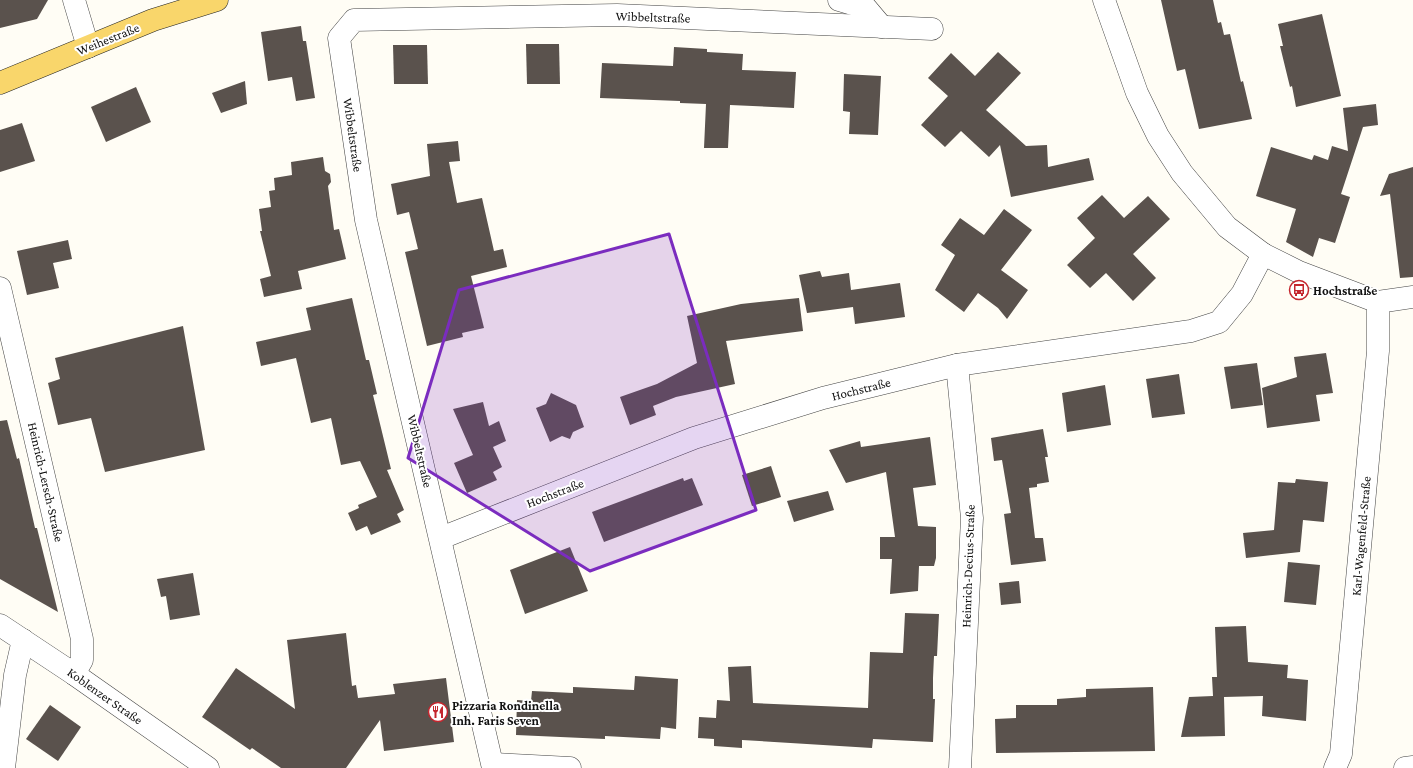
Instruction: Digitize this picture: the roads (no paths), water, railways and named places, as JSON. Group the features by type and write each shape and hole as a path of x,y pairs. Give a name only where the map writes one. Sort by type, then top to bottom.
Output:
{"main road":[{"name":"Weihestraße","path":"0,83 153,20 218,0"}],"street":[{"path":"74,0 88,47"},
{"path":"839,0 866,8 882,27"},
{"path":"1104,0 1137,93 1158,136 1182,173 1227,227 1264,254 1299,272 1378,302 1413,297"},
{"name":"Wibbeltstraße","path":"493,766 366,220 340,38 354,20 617,15 932,29"},
{"name":"Hochstraße","path":"441,538 694,438 823,398 957,365 1191,331 1219,322 1242,294 1264,254"},
{"name":"Heinrich-Lersch-Straße","path":"0,288 82,638 82,660 74,674"},
{"name":"Karl-Wagenfeld-Straße","path":"1335,768 1341,754 1377,366 1378,302"},
{"name":"Heinrich-Decius-Straße","path":"957,365 972,518 960,768"},
{"name":"Koblenzer Straße","path":"0,625 74,674 208,768"},
{"path":"4,768 15,675 24,640"},
{"path":"493,766 570,768"},
{"path":"1405,768 1413,767"}],"place":[{"name":"Hochstraße","path":"1299,290"},
{"name":"Pizzaria Rondinella Inh. Faris Seven","path":"438,712"}]}
